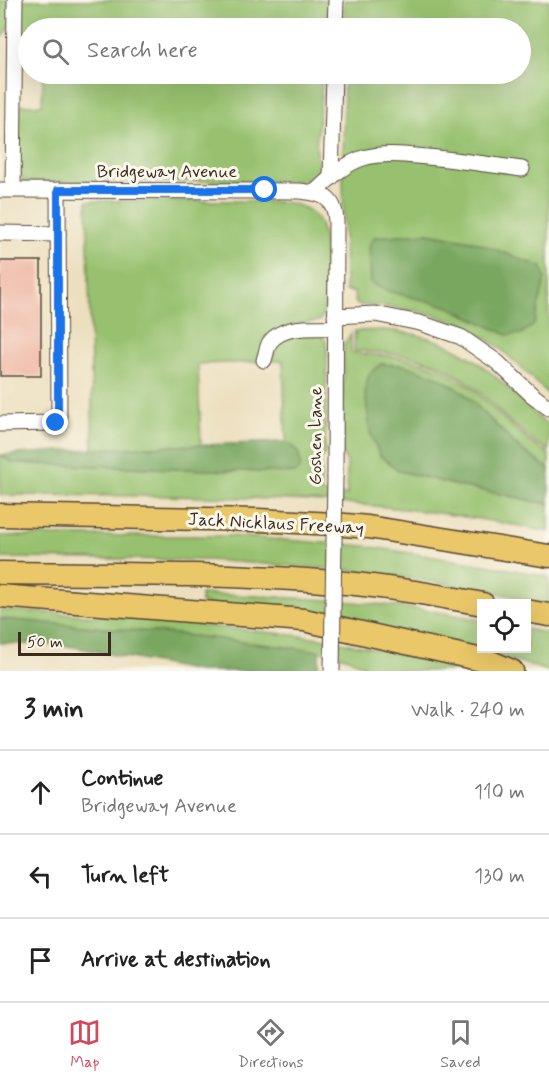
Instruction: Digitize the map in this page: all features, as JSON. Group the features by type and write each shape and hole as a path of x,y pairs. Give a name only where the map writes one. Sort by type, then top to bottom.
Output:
{"highway":[{"name":"Jack Nicklaus Freeway","path":"0,515 258,519 334,524 368,527 549,556"},
{"path":"0,573 175,574 333,582 404,590 477,602"},
{"path":"0,596 304,620 491,662 512,671"},
{"path":"531,612 549,615"}],"street":[{"path":"7,190 15,0"},
{"path":"335,18 336,0"},
{"path":"331,177 334,84"},
{"path":"314,193 351,163 363,158 394,154 522,169"},
{"name":"Bridgeway Avenue","path":"7,190 265,190 314,193 331,202"},
{"path":"0,424 56,423 58,420 58,190"},
{"name":"Goshen Lane","path":"331,202 335,210 336,221 332,671"},
{"path":"0,233 58,234"},
{"path":"264,360 269,343 281,333 375,314 420,323 461,337 497,362 549,408"}],"green space":[{"path":"0,0 12,0 10,26 0,38"},
{"path":"20,0 329,0 328,18 19,18"},
{"path":"344,0 549,0 549,395 505,352 467,327 432,314 395,307 358,305 355,302 354,292 345,291 344,84 531,84 531,18 344,18","holes":["428,233 476,242 507,335 447,306 375,237"]},
{"path":"43,84 322,84 316,147 319,167 317,176 305,181 23,182 18,167 19,105 42,105"},
{"path":"87,201 281,202 307,209 320,224 325,255 324,314 319,321 291,325 262,362 198,364 201,445 93,449"},
{"path":"428,233 476,242 542,267 545,279 534,325 521,334 507,335 447,306 387,291 371,283 369,245 375,237"},
{"path":"355,331 404,332 434,340 454,348 484,367 549,425 549,451 515,426 479,391 450,371 405,355 354,351"},
{"path":"351,334 351,353 397,357 424,363 465,383 507,422 549,454 549,469 518,447 463,392 380,456 400,471 549,504 549,532 481,519 344,503 207,497 0,495 0,455 14,463 294,473 297,450 286,442 283,361 271,361 278,345 283,340 296,336 322,335 327,349 325,454 321,459 321,493 347,495 347,461 342,456 344,344"},
{"path":"381,364 404,365 440,378 463,392 518,447 549,469 549,504 400,471 380,456 370,432 365,392 369,374"},
{"path":"286,442 300,456 300,469 294,473 13,463 1,455 93,449"},
{"path":"0,536 229,536 365,546 549,577 549,605 487,590 359,571 209,560 0,558"},
{"path":"201,594 307,599 412,608 477,619 477,650 468,647 201,603"},
{"path":"0,610 137,618 319,638 448,663 471,671 363,671 363,665 346,657 319,651 176,634 0,619"},
{"path":"0,619 176,634 319,651 319,671 198,671 68,646 0,643"},
{"path":"531,630 549,634 549,671 488,653 531,653"}],"building":[{"path":"0,261 41,261 41,376 0,376"}],"route":[{"path":"56,423 58,420 58,190 265,190"}]}
